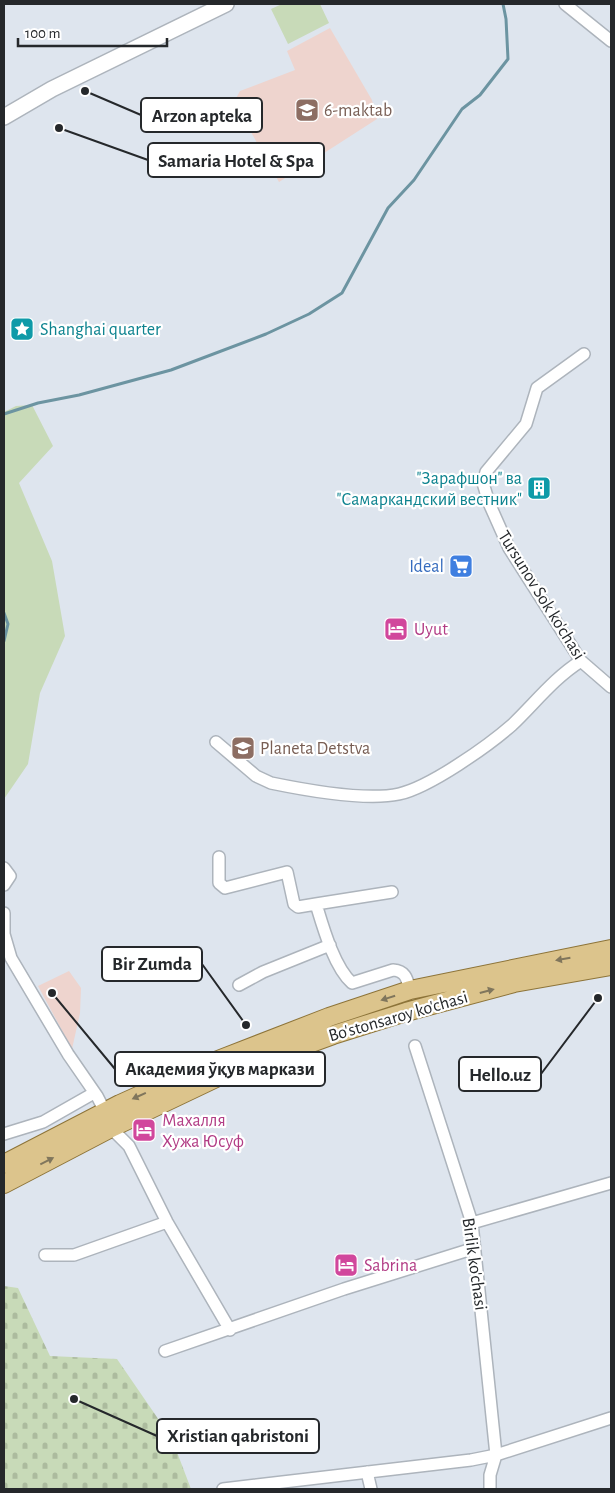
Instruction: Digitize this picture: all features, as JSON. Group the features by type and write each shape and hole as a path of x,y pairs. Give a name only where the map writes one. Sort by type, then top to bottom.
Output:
{"main road":[{"path":"4,117 52,89 226,4"},
{"name":"Bo'stonsaroy ko'chasi","path":"4,1184 109,1119 213,1062 329,1017 410,990 611,949"},
{"name":"Bo'stonsaroy ko'chasi","path":"4,1164 109,1119 333,1035 406,1012 514,983 611,966"}],"street":[{"path":"565,4 611,41"},
{"name":"Tursunov Sok ko'chasi","path":"584,354 537,388 526,424 486,472 483,483 489,503 509,548 582,661 611,687"},
{"path":"216,742 256,776 271,782 374,796 398,794 414,789 490,744 555,680 582,661"},
{"path":"218,857 219,883 224,888 287,872 295,906 392,892"},
{"path":"4,868 10,876 4,885"},
{"path":"316,904 330,945 346,978 352,983 393,970 400,971 405,974 410,990"},
{"path":"4,913 4,934 11,958 68,1054 109,1119 129,1146 167,1222 230,1330"},
{"path":"239,985 263,972 330,945"},
{"name":"Birlik ko'chasi","path":"415,1046 472,1223 496,1455 490,1476 490,1489"},
{"path":"4,1134 43,1122 94,1093"},
{"path":"472,1223 611,1183"},
{"path":"45,1255 74,1255 167,1222"},
{"path":"165,1351 344,1289 475,1248"},
{"path":"223,1489 471,1460 496,1455 611,1418"},
{"path":"367,1472 370,1489"}],"shaded area":[{"name":"6-maktab","path":"330,28 372,100 377,119 279,182 234,102 240,91 295,70 287,51"},
{"path":"69,971 81,988 80,1013 72,1049 38,986"}],"green space":[{"path":"282,4 320,4 329,23 288,44 271,9"},
{"path":"32,405 53,446 19,483 52,561 65,636 40,693 28,764 4,799 4,412 16,406"},
{"path":"4,1286 18,1288 50,1356 117,1359 172,1439 191,1489 4,1489"}],"waterway":[{"path":"4,414 38,403 79,395 171,370 266,334 309,314 342,293 388,208 414,180 462,109 480,95 508,59 506,19 503,4"},
{"path":"4,613 8,624 4,641"}],"place":[{"name":"Arzon apteka","path":"85,91"},
{"name":"6-maktab","path":"307,110"},
{"name":"Samaria Hotel & Spa","path":"59,128"},
{"name":"Shanghai quarter","path":"22,329"},
{"name":"\"Зарафшон\" ва \"Самаркандский вестник\"","path":"539,488"},
{"name":"Ideal","path":"461,566"},
{"name":"Uyut","path":"396,629"},
{"name":"Planeta Detstva","path":"243,748"},
{"name":"Академия ўқув маркази","path":"52,993"},
{"name":"Hello.uz","path":"598,998"},
{"name":"Bir Zumda","path":"246,1025"},
{"name":"Махалля Хужа Юсуф","path":"144,1130"},
{"name":"Sabrina","path":"346,1265"},
{"name":"Xristian qabristoni","path":"74,1399"}]}
